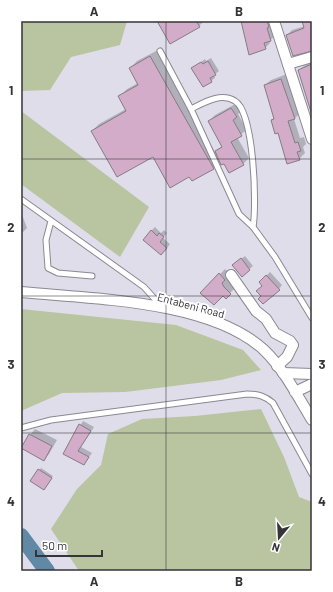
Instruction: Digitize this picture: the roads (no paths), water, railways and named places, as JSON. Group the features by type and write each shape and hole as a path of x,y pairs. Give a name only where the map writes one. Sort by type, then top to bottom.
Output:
{"street":[{"path":"274,21 312,139"},
{"path":"288,64 312,57"},
{"path":"231,275 256,312 266,319 276,332 290,341 293,345 280,370 312,374"},
{"name":"Entabeni Road","path":"21,292 138,303 213,321 241,333 265,351 295,392 312,420"},
{"path":"295,392 312,384"}],"lane":[{"path":"160,51 191,109 239,214 253,226 275,257 312,318"},
{"path":"191,109 209,100 221,98 236,101 244,112 249,135 255,189 253,226"},
{"path":"21,199 144,287 163,308"},
{"path":"51,221 46,240 48,268 58,273 92,276"},
{"path":"21,428 51,420 118,410 247,394 258,394 266,397 273,403 312,474"}],"waterway":[{"path":"21,536 47,571"}]}
